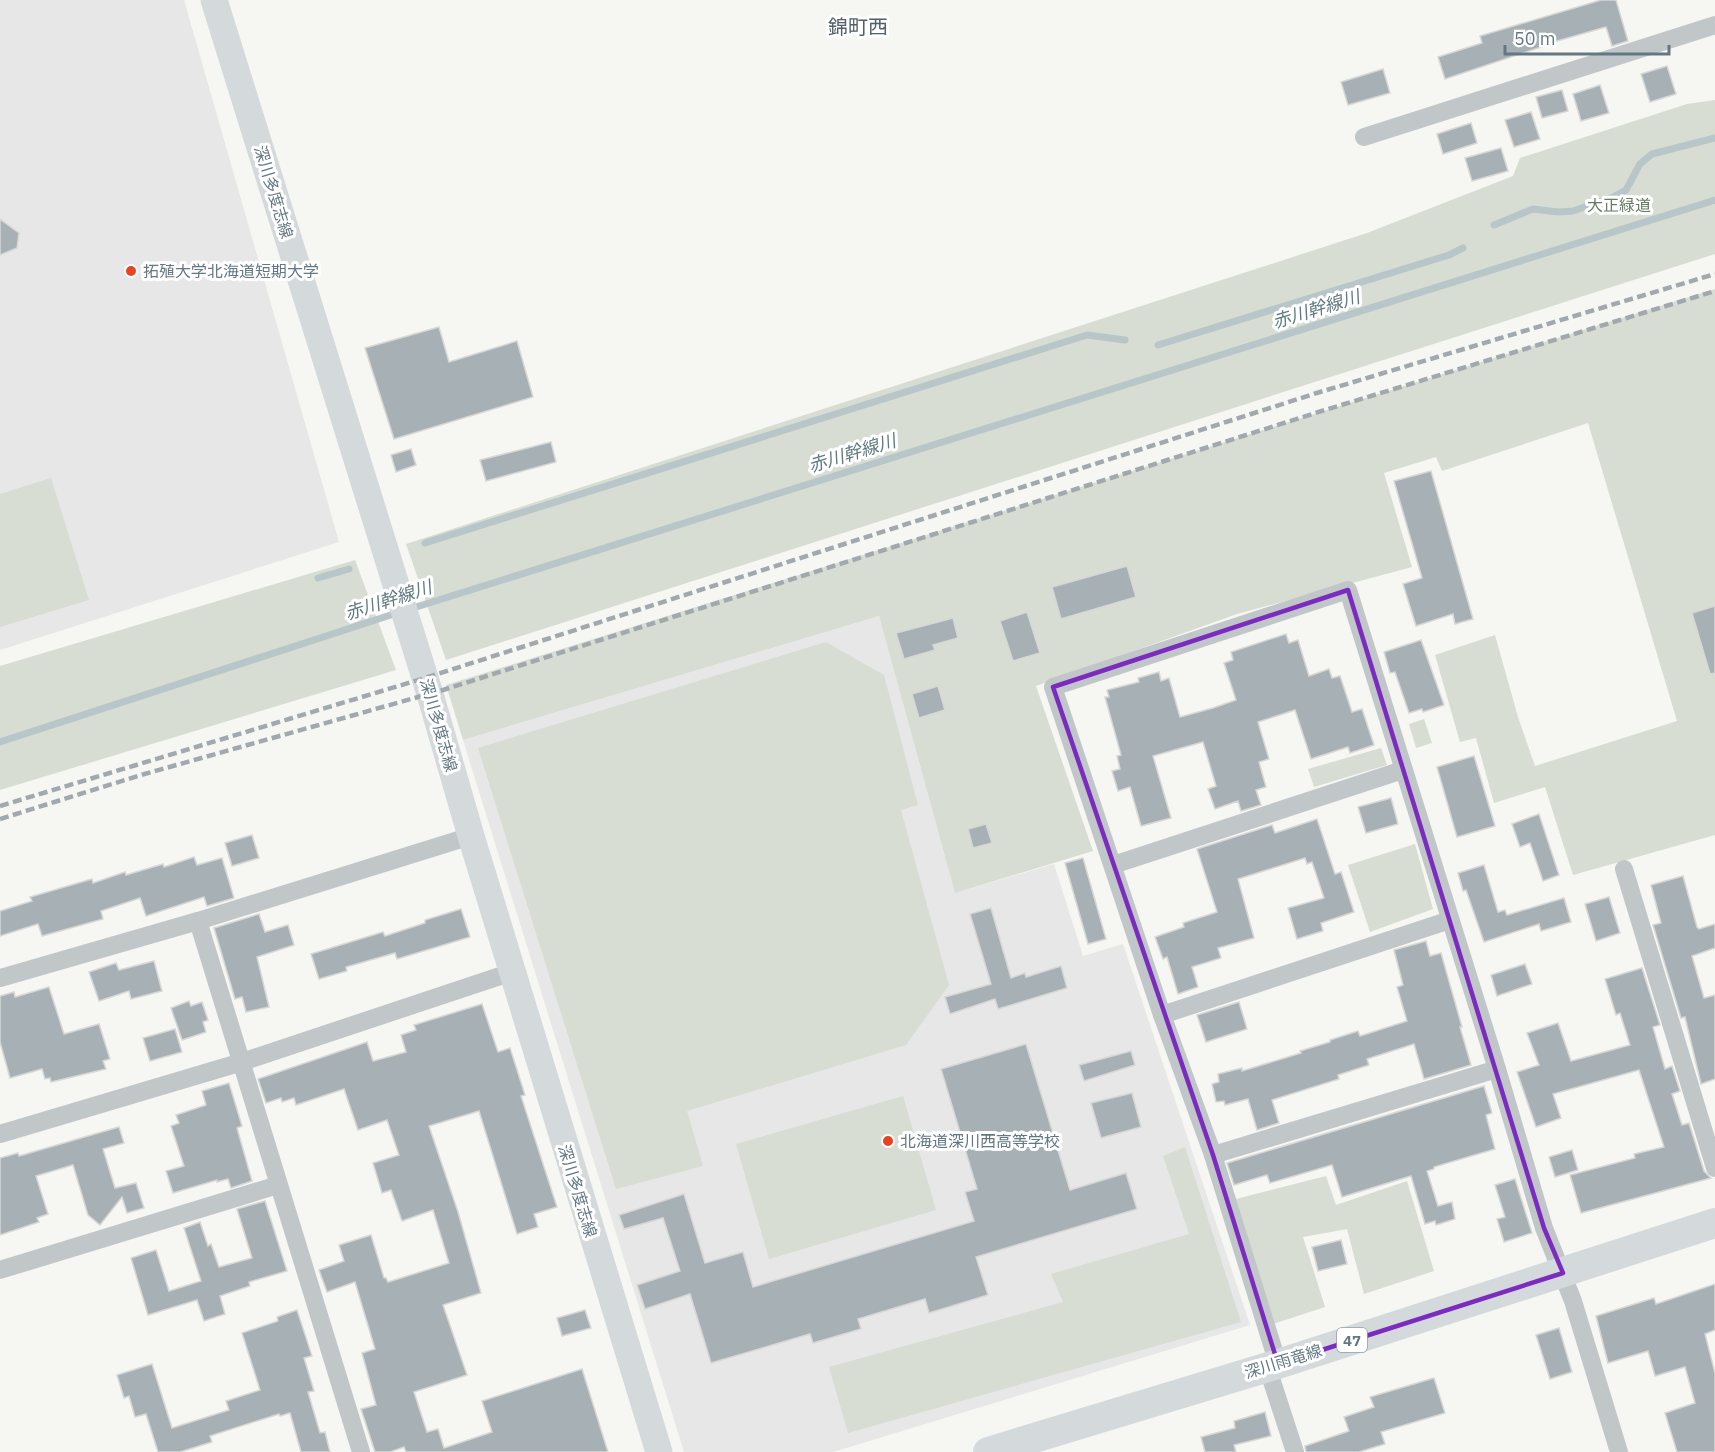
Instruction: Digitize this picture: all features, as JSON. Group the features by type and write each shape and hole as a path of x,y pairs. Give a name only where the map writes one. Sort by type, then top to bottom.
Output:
{"main road":[{"name":"深川多度志線","path":"214,0 427,686 659,1452"},
{"name":"深川雨竜線","path":"988,1452 1273,1365 1715,1223"}],"street":[{"path":"1364,137 1715,25"},
{"path":"1295,1452 1273,1365 1213,1155 1162,1015 1053,687 1348,590 1497,1069 1546,1236 1563,1273 1619,1452"},
{"path":"1113,865 1403,770"},
{"path":"0,978 198,921 471,836"},
{"path":"1624,869 1715,1168"},
{"path":"1162,1015 1450,920"},
{"path":"198,921 361,1452"},
{"path":"0,1134 242,1062 512,972"},
{"path":"1213,1155 1497,1069"},
{"path":"0,1270 278,1185"}],"highlighted area":[{"path":"1348,590 1544,1228 1563,1273 1278,1364 1213,1155 1053,687"}],"shaded area":[{"name":"拓殖大学北海道短期大学","path":"0,0 184,0 339,542 0,650"},
{"name":"北海道深川西高等学校","path":"879,616 955,893 1054,864 1083,956 1123,944 1250,1325 833,1452 684,1452 463,740"}],"green space":[{"name":"大正緑道","path":"1715,100 1715,254 446,660 406,544 1367,233 1513,176 1520,158 1687,104"},
{"path":"1715,289 1715,835 1573,875 1545,787 1494,803 1476,738 1460,742 1435,655 1495,635 1518,717 1535,766 1677,721 1588,423 1442,471 1436,457 1384,473 1412,567 1237,614 1036,686 1093,851 955,893 879,616 463,740 446,685"},
{"path":"51,478 89,600 0,627 0,494"},
{"path":"355,560 396,670 0,790 0,666"},
{"path":"826,642 884,675 918,805 901,810 949,985 906,1045 687,1111 703,1166 616,1189 478,748"},
{"path":"1424,719 1432,743 1416,748 1409,724"},
{"path":"1381,748 1387,765 1314,787 1308,769"},
{"path":"1415,844 1433,909 1370,932 1348,865"},
{"path":"903,1096 936,1210 769,1259 736,1144"},
{"path":"1185,1147 1241,1322 848,1433 829,1367 1063,1302 1051,1274 1189,1234 1163,1156"},
{"path":"1326,1176 1336,1205 1407,1181 1434,1271 1364,1294 1347,1229 1303,1237 1325,1307 1270,1325 1236,1199"}],"building":[{"path":"1601,0 1616,0 1628,41 1612,46 1606,27 1550,43 1445,79 1438,57 1482,43 1480,36"},
{"path":"1667,66 1676,94 1650,102 1641,74"},
{"path":"1383,69 1390,93 1348,105 1341,82"},
{"path":"1600,85 1609,113 1581,121 1573,94"},
{"path":"1562,90 1568,111 1542,118 1536,97"},
{"path":"1531,112 1540,139 1514,147 1505,120"},
{"path":"1471,123 1477,143 1443,154 1437,134"},
{"path":"1501,148 1508,171 1472,181 1465,158"},
{"path":"0,219 19,233 17,248 0,255"},
{"path":"439,327 449,362 517,341 533,397 394,439 365,348"},
{"path":"551,442 556,462 486,481 480,460"},
{"path":"411,449 416,465 396,472 391,455"},
{"path":"1431,471 1473,619 1455,624 1453,614 1416,626 1403,584 1422,578 1394,481"},
{"path":"1127,566 1136,597 1061,619 1052,587"},
{"path":"1715,606 1715,673 1710,674 1692,613"},
{"path":"1027,612 1040,653 1013,661 1000,621"},
{"path":"953,618 958,638 933,645 935,650 904,659 896,633"},
{"path":"1286,634 1289,643 1298,640 1309,676 1329,669 1332,678 1340,676 1352,712 1362,709 1374,745 1350,753 1348,747 1311,759 1295,710 1258,722 1269,759 1259,762 1266,787 1256,790 1261,805 1241,811 1238,801 1215,809 1208,789 1216,786 1203,742 1153,756 1171,818 1141,826 1130,787 1118,791 1112,771 1120,769 1117,756 1121,755 1105,697 1109,697 1107,690 1139,682 1138,678 1159,672 1161,681 1169,678 1180,717 1213,708 1236,700 1224,663 1233,660 1231,652"},
{"path":"1421,640 1444,705 1423,712 1422,709 1409,713 1395,672 1390,673 1384,652"},
{"path":"938,686 945,710 919,718 912,694"},
{"path":"1474,756 1495,826 1457,837 1437,767"},
{"path":"1391,798 1398,824 1366,833 1358,807"},
{"path":"1539,814 1559,875 1543,881 1530,843 1520,847 1512,824"},
{"path":"1317,819 1335,874 1341,872 1354,912 1321,923 1323,931 1297,939 1288,908 1324,898 1312,862 1307,864 1305,858 1238,879 1254,938 1218,948 1221,958 1192,967 1198,987 1178,994 1167,957 1163,959 1155,937 1184,927 1183,923 1217,912 1197,849 1272,825 1275,833"},
{"path":"986,824 992,843 973,848 968,829"},
{"path":"252,835 259,858 232,866 225,843"},
{"path":"194,857 197,865 222,858 234,898 207,906 204,897 146,916 140,898 101,911 103,919 42,936 38,924 0,936 0,911 32,901 30,897 92,879 93,883 125,872 126,875 163,864 164,867"},
{"path":"1083,858 1106,939 1088,944 1065,863"},
{"path":"1484,865 1498,912 1505,910 1507,915 1564,898 1571,922 1541,931 1539,924 1484,942 1458,873"},
{"path":"1683,876 1697,927 1699,929 1715,924 1715,948 1692,956 1704,998 1715,995 1715,1079 1701,1084 1685,1017 1681,1018 1653,925 1661,923 1651,885"},
{"path":"1609,897 1620,933 1596,941 1585,904"},
{"path":"991,908 1011,978 1025,973 1026,977 1061,966 1067,988 998,1009 995,999 950,1014 945,997 991,984 970,914"},
{"path":"461,909 470,937 397,959 395,953 346,967 347,971 319,979 311,954 383,932 385,936"},
{"path":"259,914 265,932 288,925 294,945 257,957 269,1007 246,1012 242,997 235,999 214,928"},
{"path":"1426,941 1430,956 1441,953 1471,1065 1424,1079 1414,1044 1367,1059 1369,1065 1338,1075 1339,1079 1272,1100 1279,1123 1257,1130 1248,1099 1225,1105 1224,1101 1216,1102 1212,1084 1219,1082 1218,1074 1242,1068 1242,1071 1301,1053 1300,1051 1358,1031 1360,1036 1407,1021 1397,987 1403,985 1394,950"},
{"path":"154,961 162,991 131,999 129,991 99,1001 89,972 116,963 119,970"},
{"path":"1525,964 1532,984 1497,996 1491,975"},
{"path":"1642,968 1660,1025 1653,1027 1665,1069 1672,1066 1680,1091 1672,1094 1682,1125 1689,1123 1704,1171 1711,1178 1581,1213 1570,1175 1635,1158 1634,1154 1664,1147 1639,1070 1553,1094 1561,1118 1536,1127 1517,1072 1539,1065 1527,1033 1558,1023 1571,1061 1630,1045 1620,1013 1616,1015 1605,979"},
{"path":"49,987 64,1034 99,1024 110,1059 103,1061 106,1069 51,1082 50,1078 45,1079 42,1069 10,1078 0,1042 0,996 14,992 15,997"},
{"path":"189,1001 191,1006 202,1002 208,1020 203,1022 206,1032 182,1040 171,1008"},
{"path":"1239,1002 1247,1029 1206,1042 1197,1015"},
{"path":"482,1004 498,1052 510,1048 525,1095 521,1096 557,1207 534,1214 538,1227 517,1234 479,1111 429,1126 458,1212 481,1293 443,1305 467,1375 414,1392 427,1432 438,1429 444,1448 492,1432 482,1401 582,1369 608,1452 406,1452 404,1447 390,1452 375,1452 361,1409 376,1405 362,1353 375,1349 355,1282 327,1292 319,1270 344,1261 339,1245 371,1235 384,1278 388,1282 449,1263 433,1210 402,1221 391,1190 382,1193 373,1163 399,1155 387,1120 358,1130 344,1089 296,1105 294,1098 282,1102 281,1098 266,1103 258,1079 367,1042 373,1061 406,1052 401,1035 416,1030 414,1025"},
{"path":"175,1029 182,1052 150,1061 143,1038"},
{"path":"1026,1044 1070,1190 1126,1173 1137,1209 976,1257 988,1295 929,1313 925,1299 858,1319 861,1329 813,1343 810,1334 711,1363 690,1294 645,1309 637,1285 680,1271 663,1218 624,1229 619,1215 684,1194 705,1263 743,1252 753,1287 974,1221 965,1192 977,1189 941,1069"},
{"path":"1131,1051 1135,1065 1084,1081 1079,1065"},
{"path":"229,1083 242,1126 237,1128 252,1181 231,1188 228,1179 217,1182 217,1180 173,1193 166,1171 184,1166 171,1126 179,1123 176,1115 206,1105 202,1091"},
{"path":"1484,1086 1492,1113 1486,1115 1495,1149 1427,1171 1438,1206 1452,1202 1455,1219 1436,1225 1435,1221 1425,1224 1411,1176 1342,1197 1332,1165 1270,1183 1267,1175 1234,1185 1227,1163"},
{"path":"1132,1093 1141,1127 1101,1138 1091,1103"},
{"path":"119,1127 124,1143 103,1149 115,1188 136,1183 144,1208 127,1213 122,1197 100,1225 88,1215 73,1165 36,1176 48,1214 37,1218 39,1222 0,1235 0,1158 18,1153 19,1156"},
{"path":"1572,1150 1578,1170 1555,1177 1549,1157"},
{"path":"1515,1179 1532,1233 1504,1242 1497,1219 1505,1217 1495,1185"},
{"path":"265,1201 287,1271 249,1282 250,1286 220,1296 225,1314 204,1321 197,1300 148,1315 131,1258 156,1250 169,1291 201,1281 184,1228 200,1222 208,1246 211,1244 219,1267 252,1258 237,1209"},
{"path":"1341,1240 1347,1264 1318,1271 1312,1247"},
{"path":"1715,1284 1715,1330 1705,1334 1715,1373 1715,1452 1677,1452 1665,1413 1695,1403 1685,1367 1655,1376 1648,1351 1608,1363 1596,1316 1654,1298 1656,1304"},
{"path":"297,1310 312,1356 304,1358 314,1391 308,1392 320,1433 325,1432 330,1452 301,1452 290,1413 280,1416 279,1414 210,1436 212,1442 180,1452 158,1452 146,1414 135,1417 129,1396 124,1398 117,1375 152,1364 172,1428 229,1410 226,1401 260,1390 242,1333 278,1321 277,1317"},
{"path":"585,1310 591,1328 562,1336 557,1318"},
{"path":"1559,1328 1572,1372 1550,1379 1536,1335"},
{"path":"1434,1378 1445,1413 1381,1432 1385,1444 1359,1452 1306,1452 1305,1446 1349,1431 1344,1417 1374,1407 1370,1397"},
{"path":"1265,1412 1271,1436 1234,1445 1236,1452 1205,1452 1201,1437 1235,1428 1234,1421"}],"waterway":[{"path":"1494,225 1533,209 1573,211 1613,197 1626,190 1640,164 1652,154 1715,138"},
{"name":"赤川幹線川","path":"410,609 1715,200"},
{"path":"1158,345 1449,255 1463,248"},
{"path":"425,543 1087,335 1125,340"},
{"path":"318,578 349,569"},
{"name":"赤川幹線川","path":"0,742 400,612"}],"railway":[{"path":"0,806 425,678 1320,392 1715,274"},
{"path":"0,819 141,775 443,690 1325,410 1715,291"}],"place":[{"name":"拓殖大学北海道短期大学","path":"131,271"},
{"name":"北海道深川西高等学校","path":"888,1141"}],"district":[{"name":"錦町西","path":"858,26"}]}
